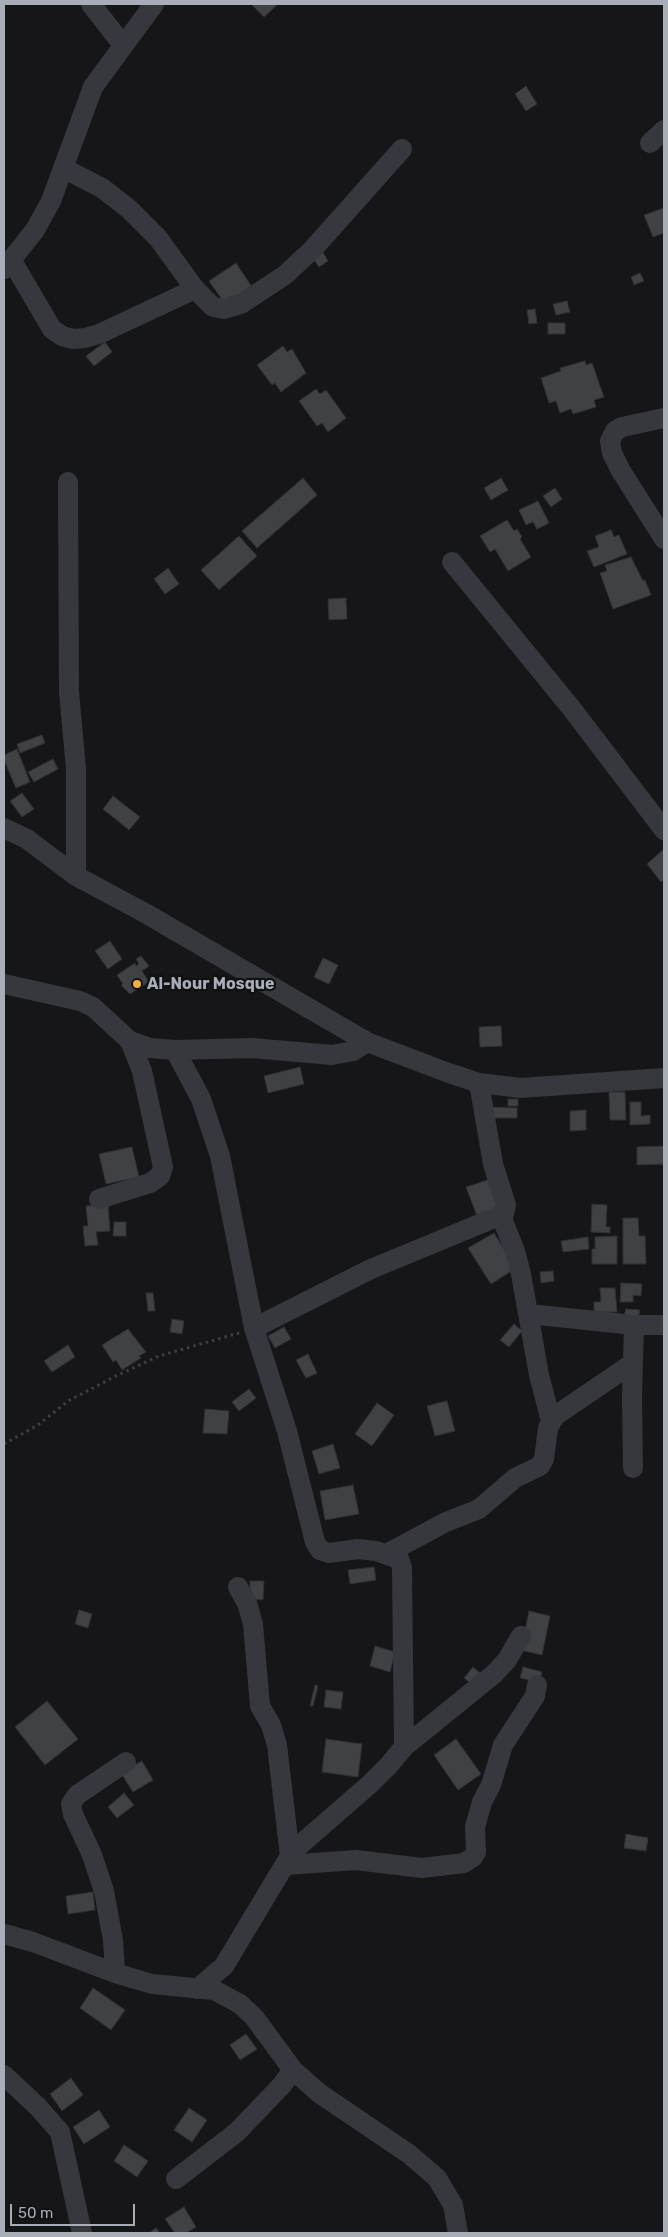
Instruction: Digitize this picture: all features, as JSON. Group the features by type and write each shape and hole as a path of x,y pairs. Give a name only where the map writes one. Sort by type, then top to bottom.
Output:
{"street":[{"path":"91,4 123,45"},
{"path":"154,4 92,86 51,201 35,230 8,265 48,323 62,336 73,339 99,334 194,289"},
{"path":"63,168 102,188 130,209 158,238 194,289 213,307 224,309 241,304 285,275 312,250 402,149"},
{"path":"664,418 622,427 615,431 610,441 612,453 621,471 664,539"},
{"path":"68,482 68,654 76,770 76,876"},
{"path":"452,562 584,723 664,830"},
{"path":"4,828 27,839 76,876 171,927 367,1042 479,1083 521,1088 664,1078"},
{"path":"4,984 80,1001 93,1008 130,1041 150,1048 175,1050 252,1048 332,1056 353,1051 367,1042"},
{"path":"99,1199 150,1183 160,1176 163,1167 142,1071 130,1041"},
{"path":"175,1050 201,1099 220,1156 254,1328 287,1431 315,1542 322,1551 329,1554 358,1549 388,1553 399,1559 402,1568 404,1747"},
{"path":"254,1328 371,1268 501,1216 506,1212 506,1205 493,1164 479,1083"},
{"path":"388,1553 438,1527 479,1509 515,1478 540,1466 544,1459 551,1421 515,1251 501,1216"},
{"path":"529,1314 634,1325 664,1325"},
{"path":"633,1468 634,1325"},
{"path":"551,1421 633,1362"},
{"path":"238,1587 247,1603 254,1624 260,1706 271,1725 278,1745 288,1860"},
{"path":"196,1989 214,1977 224,1966 288,1860 389,1766 404,1747 494,1674 507,1660 521,1636"},
{"path":"288,1860 377,1862 422,1868 464,1863 476,1852 475,1827 503,1745 535,1696 537,1685"},
{"path":"115,1973 113,1940 104,1891 92,1856 72,1814 71,1804 77,1795 126,1762"},
{"path":"4,1934 33,1942 115,1973 152,1984 214,1990 240,2004 254,2018 293,2070 319,2093 409,2154 437,2178 453,2205 458,2233"},
{"path":"176,2179 237,2132 282,2085 293,2070"},
{"path":"4,2075 38,2107 60,2132 82,2233"}],"path":[{"path":"4,1444 38,1425 68,1401 159,1356 254,1328"}],"building":[{"path":"251,4 278,4 264,17"},
{"path":"526,86 537,104 526,111 515,94"},
{"path":"664,208 664,233 653,237 644,215"},
{"path":"322,251 328,261 319,267 312,257"},
{"path":"236,263 252,287 235,303 231,296 223,301 209,281"},
{"path":"640,273 644,281 634,285 631,277"},
{"path":"567,301 570,312 556,315 553,304"},
{"path":"535,309 537,323 529,324 527,310"},
{"path":"548,323 565,323 565,334 548,334"},
{"path":"105,342 112,352 94,366 86,356"},
{"path":"283,346 287,352 292,349 306,373 281,392 275,383 272,385 257,365"},
{"path":"585,361 586,365 592,363 604,397 594,400 596,407 573,414 571,409 560,413 556,401 549,403 541,378 561,371 560,368"},
{"path":"316,389 320,394 326,390 346,418 328,432 322,423 317,426 299,401"},
{"path":"303,478 317,495 257,548 242,531"},
{"path":"501,478 508,490 491,500 484,488"},
{"path":"555,488 562,499 551,507 543,496"},
{"path":"538,501 549,523 537,529 533,522 526,525 519,510"},
{"path":"507,520 514,531 517,529 522,537 520,539 531,557 508,571 495,549 490,552 480,536"},
{"path":"611,530 614,537 619,535 627,554 594,567 587,551 599,547 595,536"},
{"path":"239,536 257,556 219,590 201,570"},
{"path":"631,557 643,581 645,580 651,595 613,609 600,573 607,571 605,565"},
{"path":"168,568 179,584 165,594 154,579"},
{"path":"346,598 347,619 329,620 328,599"},
{"path":"42,735 45,743 20,753 17,744"},
{"path":"17,749 30,782 16,788 4,760 4,755"},
{"path":"53,759 58,769 34,782 28,772"},
{"path":"22,793 34,809 22,817 10,801"},
{"path":"113,796 140,817 129,830 103,809"},
{"path":"664,849 664,879 661,882 647,864"},
{"path":"110,941 122,959 108,969 95,951"},
{"path":"141,956 149,966 142,971 149,982 130,994 121,985 123,984 117,975 135,963 136,966 139,964 136,959"},
{"path":"323,958 338,965 329,984 314,977"},
{"path":"501,1026 502,1046 480,1047 479,1027"},
{"path":"300,1067 304,1084 268,1093 264,1076"},
{"path":"609,1092 625,1092 626,1120 610,1120"},
{"path":"508,1099 518,1099 518,1106 508,1106"},
{"path":"630,1102 641,1102 641,1116 650,1115 650,1124 630,1125"},
{"path":"489,1107 517,1108 517,1118 489,1118"},
{"path":"586,1110 586,1130 570,1131 570,1111"},
{"path":"664,1146 664,1164 637,1165 637,1147"},
{"path":"132,1147 139,1177 106,1184 99,1154"},
{"path":"491,1179 501,1207 477,1216 466,1187"},
{"path":"108,1204 110,1231 96,1232 98,1245 85,1246 83,1226 88,1226 86,1206"},
{"path":"592,1204 607,1205 606,1227 610,1227 610,1233 591,1232"},
{"path":"623,1218 638,1218 639,1236 645,1236 646,1264 623,1264"},
{"path":"114,1222 126,1222 126,1236 113,1236"},
{"path":"494,1233 516,1268 491,1284 468,1248"},
{"path":"617,1236 617,1264 592,1264 592,1249 595,1249 595,1237"},
{"path":"588,1237 589,1249 563,1252 561,1241"},
{"path":"553,1271 554,1281 541,1283 540,1272"},
{"path":"621,1283 642,1284 641,1296 633,1295 633,1302 620,1302"},
{"path":"600,1288 615,1288 617,1312 594,1312 594,1302 601,1302"},
{"path":"146,1293 153,1293 155,1311 148,1311"},
{"path":"626,1309 640,1310 638,1319 624,1316"},
{"path":"172,1319 184,1321 182,1334 170,1332"},
{"path":"514,1324 522,1331 509,1347 500,1340"},
{"path":"284,1327 291,1339 275,1348 268,1336"},
{"path":"128,1329 146,1352 139,1356 141,1358 122,1370 116,1360 113,1362 102,1345"},
{"path":"68,1345 75,1357 52,1372 44,1361"},
{"path":"308,1354 317,1373 306,1378 296,1360"},
{"path":"249,1389 256,1398 239,1411 232,1402"},
{"path":"447,1401 455,1431 435,1436 427,1406"},
{"path":"377,1403 394,1415 372,1446 355,1434"},
{"path":"205,1409 229,1411 227,1434 203,1433"},
{"path":"333,1444 340,1468 319,1474 312,1451"},
{"path":"353,1485 359,1514 325,1520 320,1491"},
{"path":"374,1567 376,1580 350,1584 348,1570"},
{"path":"250,1581 264,1581 263,1600 250,1599"},
{"path":"79,1610 92,1614 88,1628 75,1624"},
{"path":"529,1611 550,1616 542,1655 521,1650"},
{"path":"375,1646 395,1652 390,1672 370,1666"},
{"path":"473,1667 486,1678 478,1688 464,1678"},
{"path":"523,1667 542,1672 539,1682 520,1678"},
{"path":"315,1685 318,1686 313,1706 310,1706"},
{"path":"326,1690 343,1692 341,1709 324,1707"},
{"path":"47,1701 78,1739 45,1765 15,1727"},
{"path":"326,1739 362,1744 358,1777 322,1772"},
{"path":"456,1739 481,1774 458,1790 434,1755"},
{"path":"142,1761 153,1780 133,1792 121,1773"},
{"path":"124,1793 134,1805 117,1818 108,1807"},
{"path":"626,1834 648,1838 646,1851 624,1848"},
{"path":"93,1892 95,1910 68,1914 66,1896"},
{"path":"93,1988 125,2010 111,2030 80,2008"},
{"path":"246,2034 257,2049 240,2060 230,2045"},
{"path":"71,2078 83,2095 62,2111 50,2094"},
{"path":"189,2108 207,2120 192,2142 174,2130"},
{"path":"99,2110 110,2127 84,2144 73,2127"},
{"path":"124,2145 148,2161 137,2177 114,2161"},
{"path":"184,2207 196,2227 186,2233 175,2233 165,2219"},
{"path":"156,2228 160,2233 149,2233"}],"place":[{"name":"Al-Nour Mosque","path":"137,984"}]}
